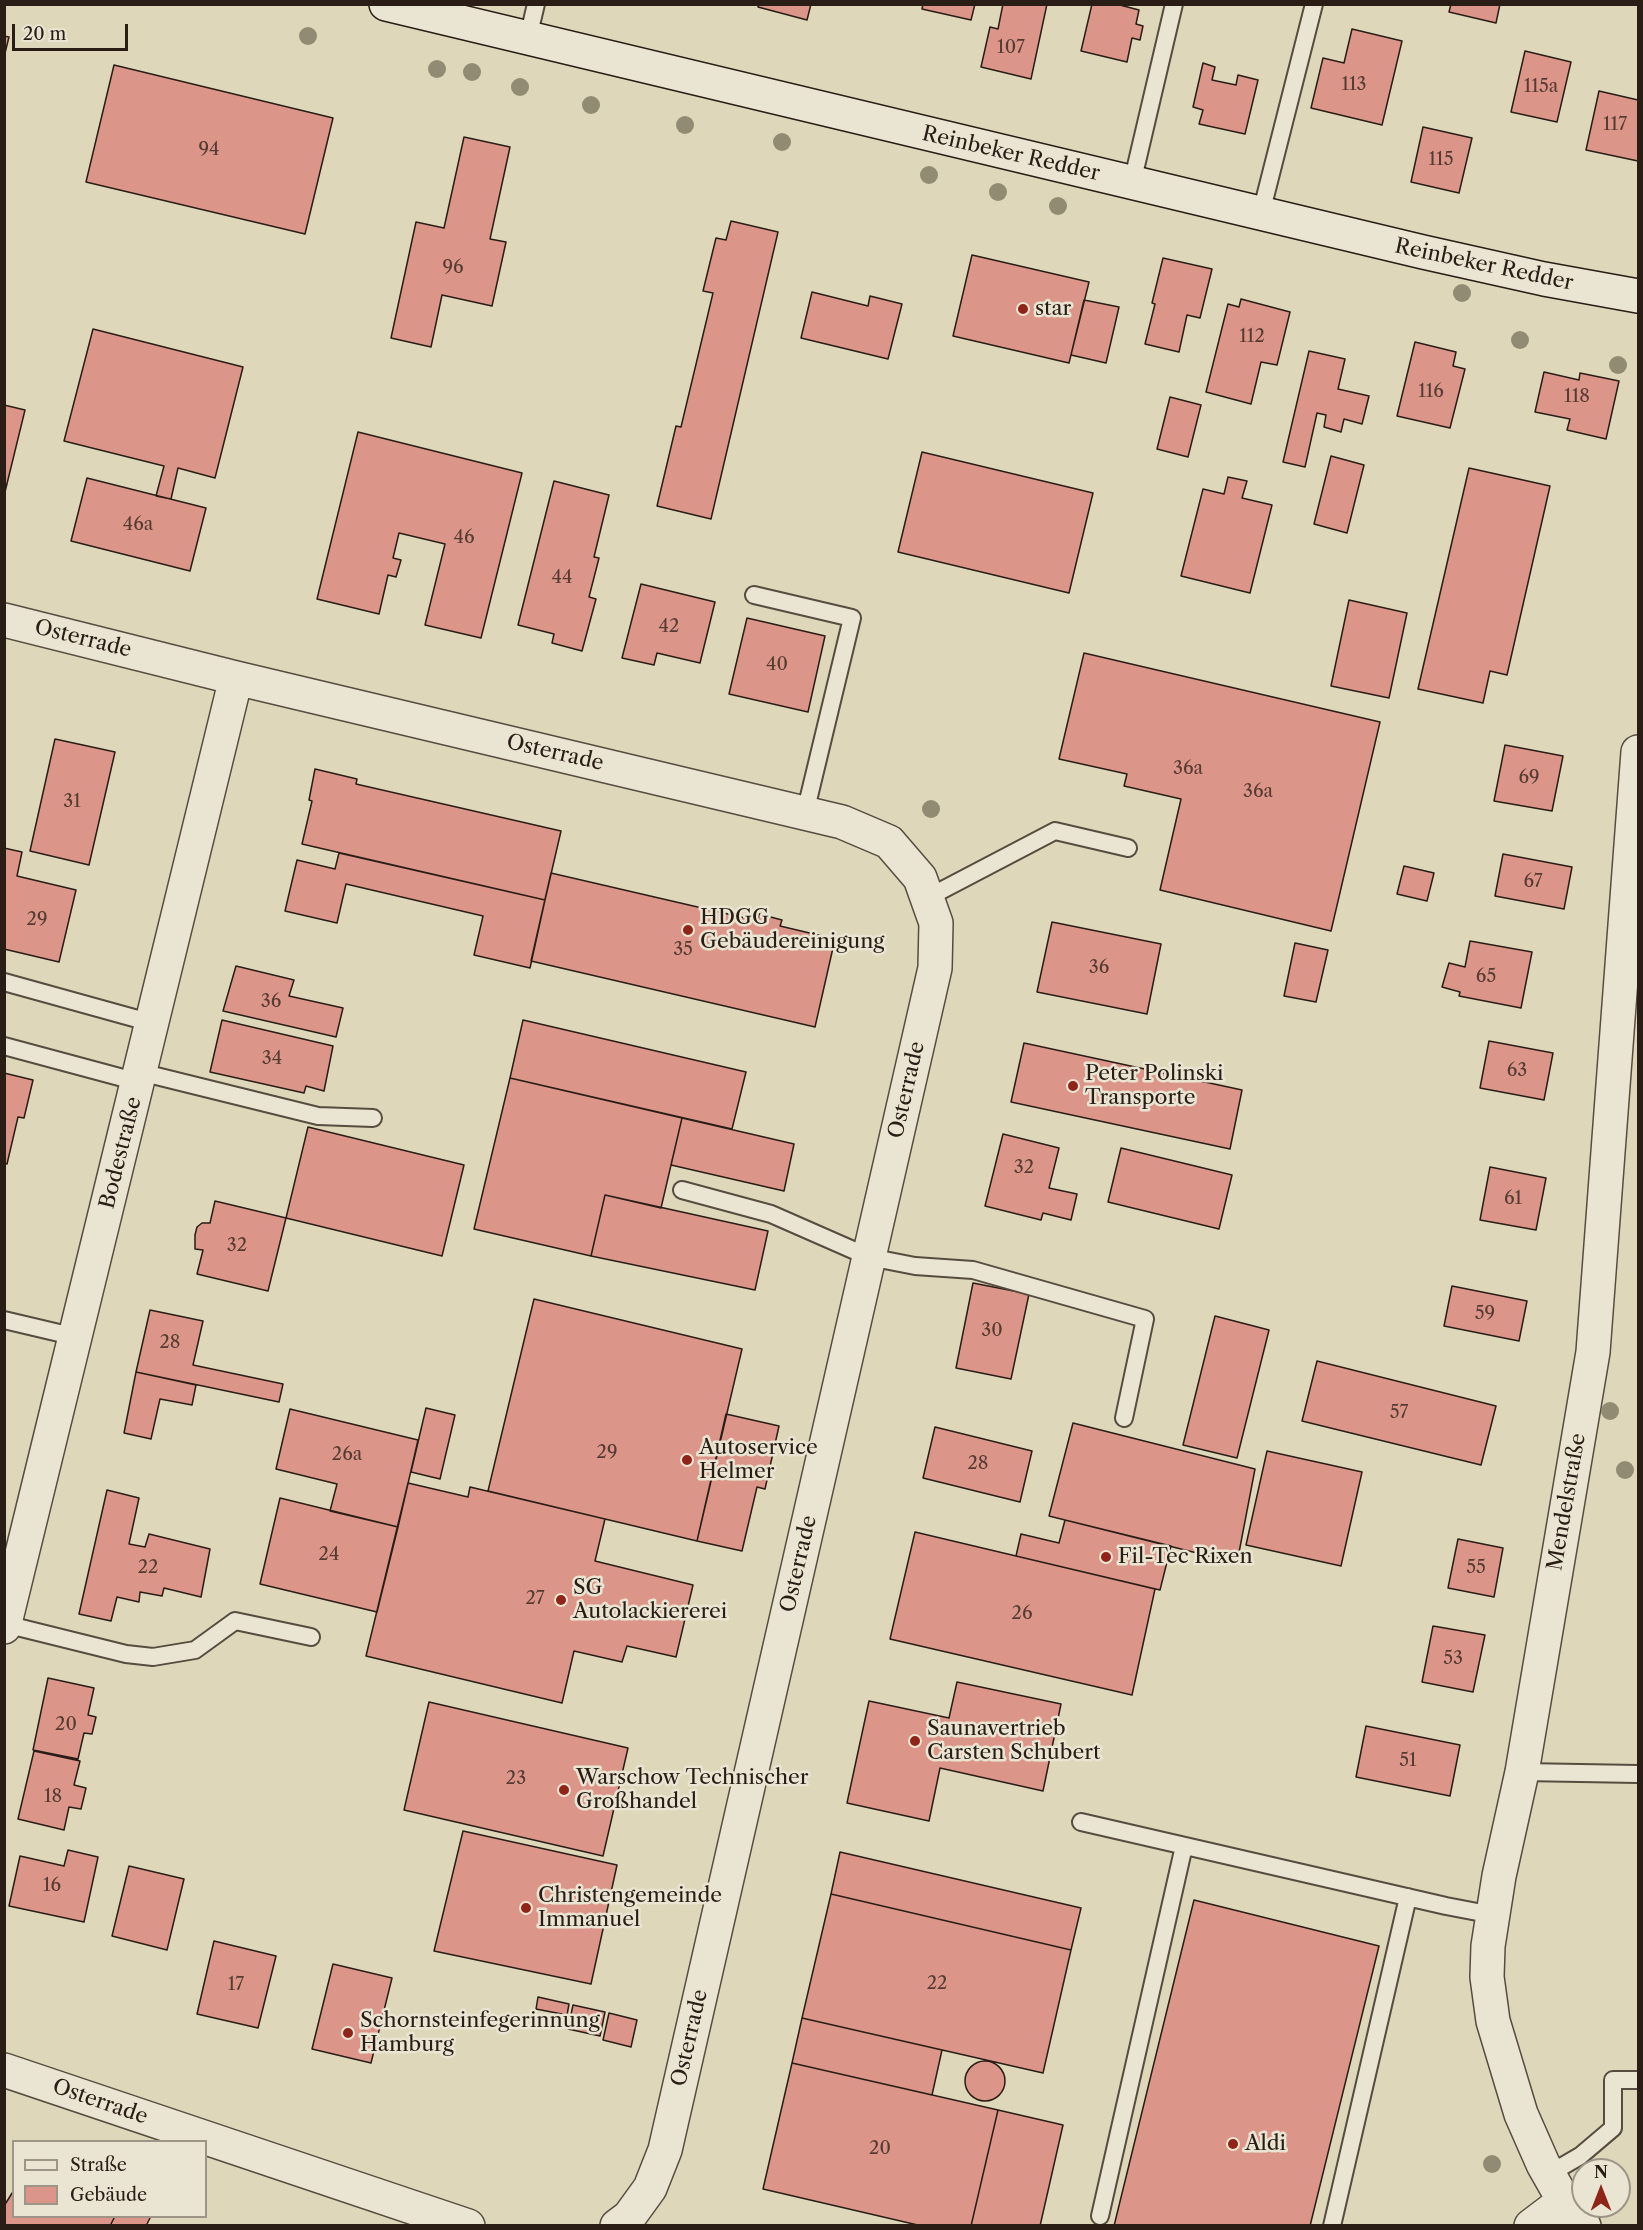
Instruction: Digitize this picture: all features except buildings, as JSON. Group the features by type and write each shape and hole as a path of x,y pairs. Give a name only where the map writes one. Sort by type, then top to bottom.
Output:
{"street":[{"name":"Reinbeker Redder","path":"386,4 1512,272 1638,296"},
{"name":"Osterrade","path":"4,620 236,678 842,822 889,842 920,878 936,923 935,968 665,2150 650,2188 629,2217 617,2226"},
{"name":"Bodestraße","path":"5,1626 236,678"},
{"name":"Mendelstraße","path":"1584,2226 1556,2187 1521,2114 1493,2021 1487,1977 1488,1946 1499,1876 1522,1772 1593,1352 1625,1084 1638,752"},
{"name":"Osterrade","path":"4,2070 468,2226"},
{"path":"1531,2226 1556,2187"}],"lane":[{"path":"528,38 536,4"},
{"path":"1132,183 1174,4"},
{"path":"1261,213 1314,4"},
{"path":"754,595 852,618 805,813"},
{"path":"927,898 1055,831 1128,848"},
{"path":"4,982 152,1023"},
{"path":"4,1046 318,1116 373,1118"},
{"path":"682,1190 771,1214 869,1257 915,1266 973,1270 1145,1319 1124,1418"},
{"path":"4,1320 76,1337"},
{"path":"5,1626 126,1654 153,1657 195,1650 235,1621 311,1637"},
{"path":"1522,1772 1638,1774"},
{"path":"1081,1822 1493,1915"},
{"path":"1100,2216 1184,1846"},
{"path":"1332,2226 1408,1897"},
{"path":"1556,2187 1580,2156 1613,2128 1614,2080 1638,2080"}],"place":[{"name":"star","path":"1023,309"},
{"name":"HDGG Gebäudereinigung","path":"688,930"},
{"name":"Peter Polinski Transporte","path":"1073,1086"},
{"name":"Autoservice Helmer","path":"687,1460"},
{"name":"Fil-Tec Rixen","path":"1106,1557"},
{"name":"SG Autolackiererei","path":"561,1600"},
{"name":"Saunavertrieb Carsten Schubert","path":"915,1741"},
{"name":"Warschow Technischer Großhandel","path":"564,1790"},
{"name":"Christengemeinde Immanuel","path":"526,1908"},
{"name":"Schornsteinfegerinnung Hamburg","path":"348,2033"},
{"name":"Aldi","path":"1233,2144"}]}
